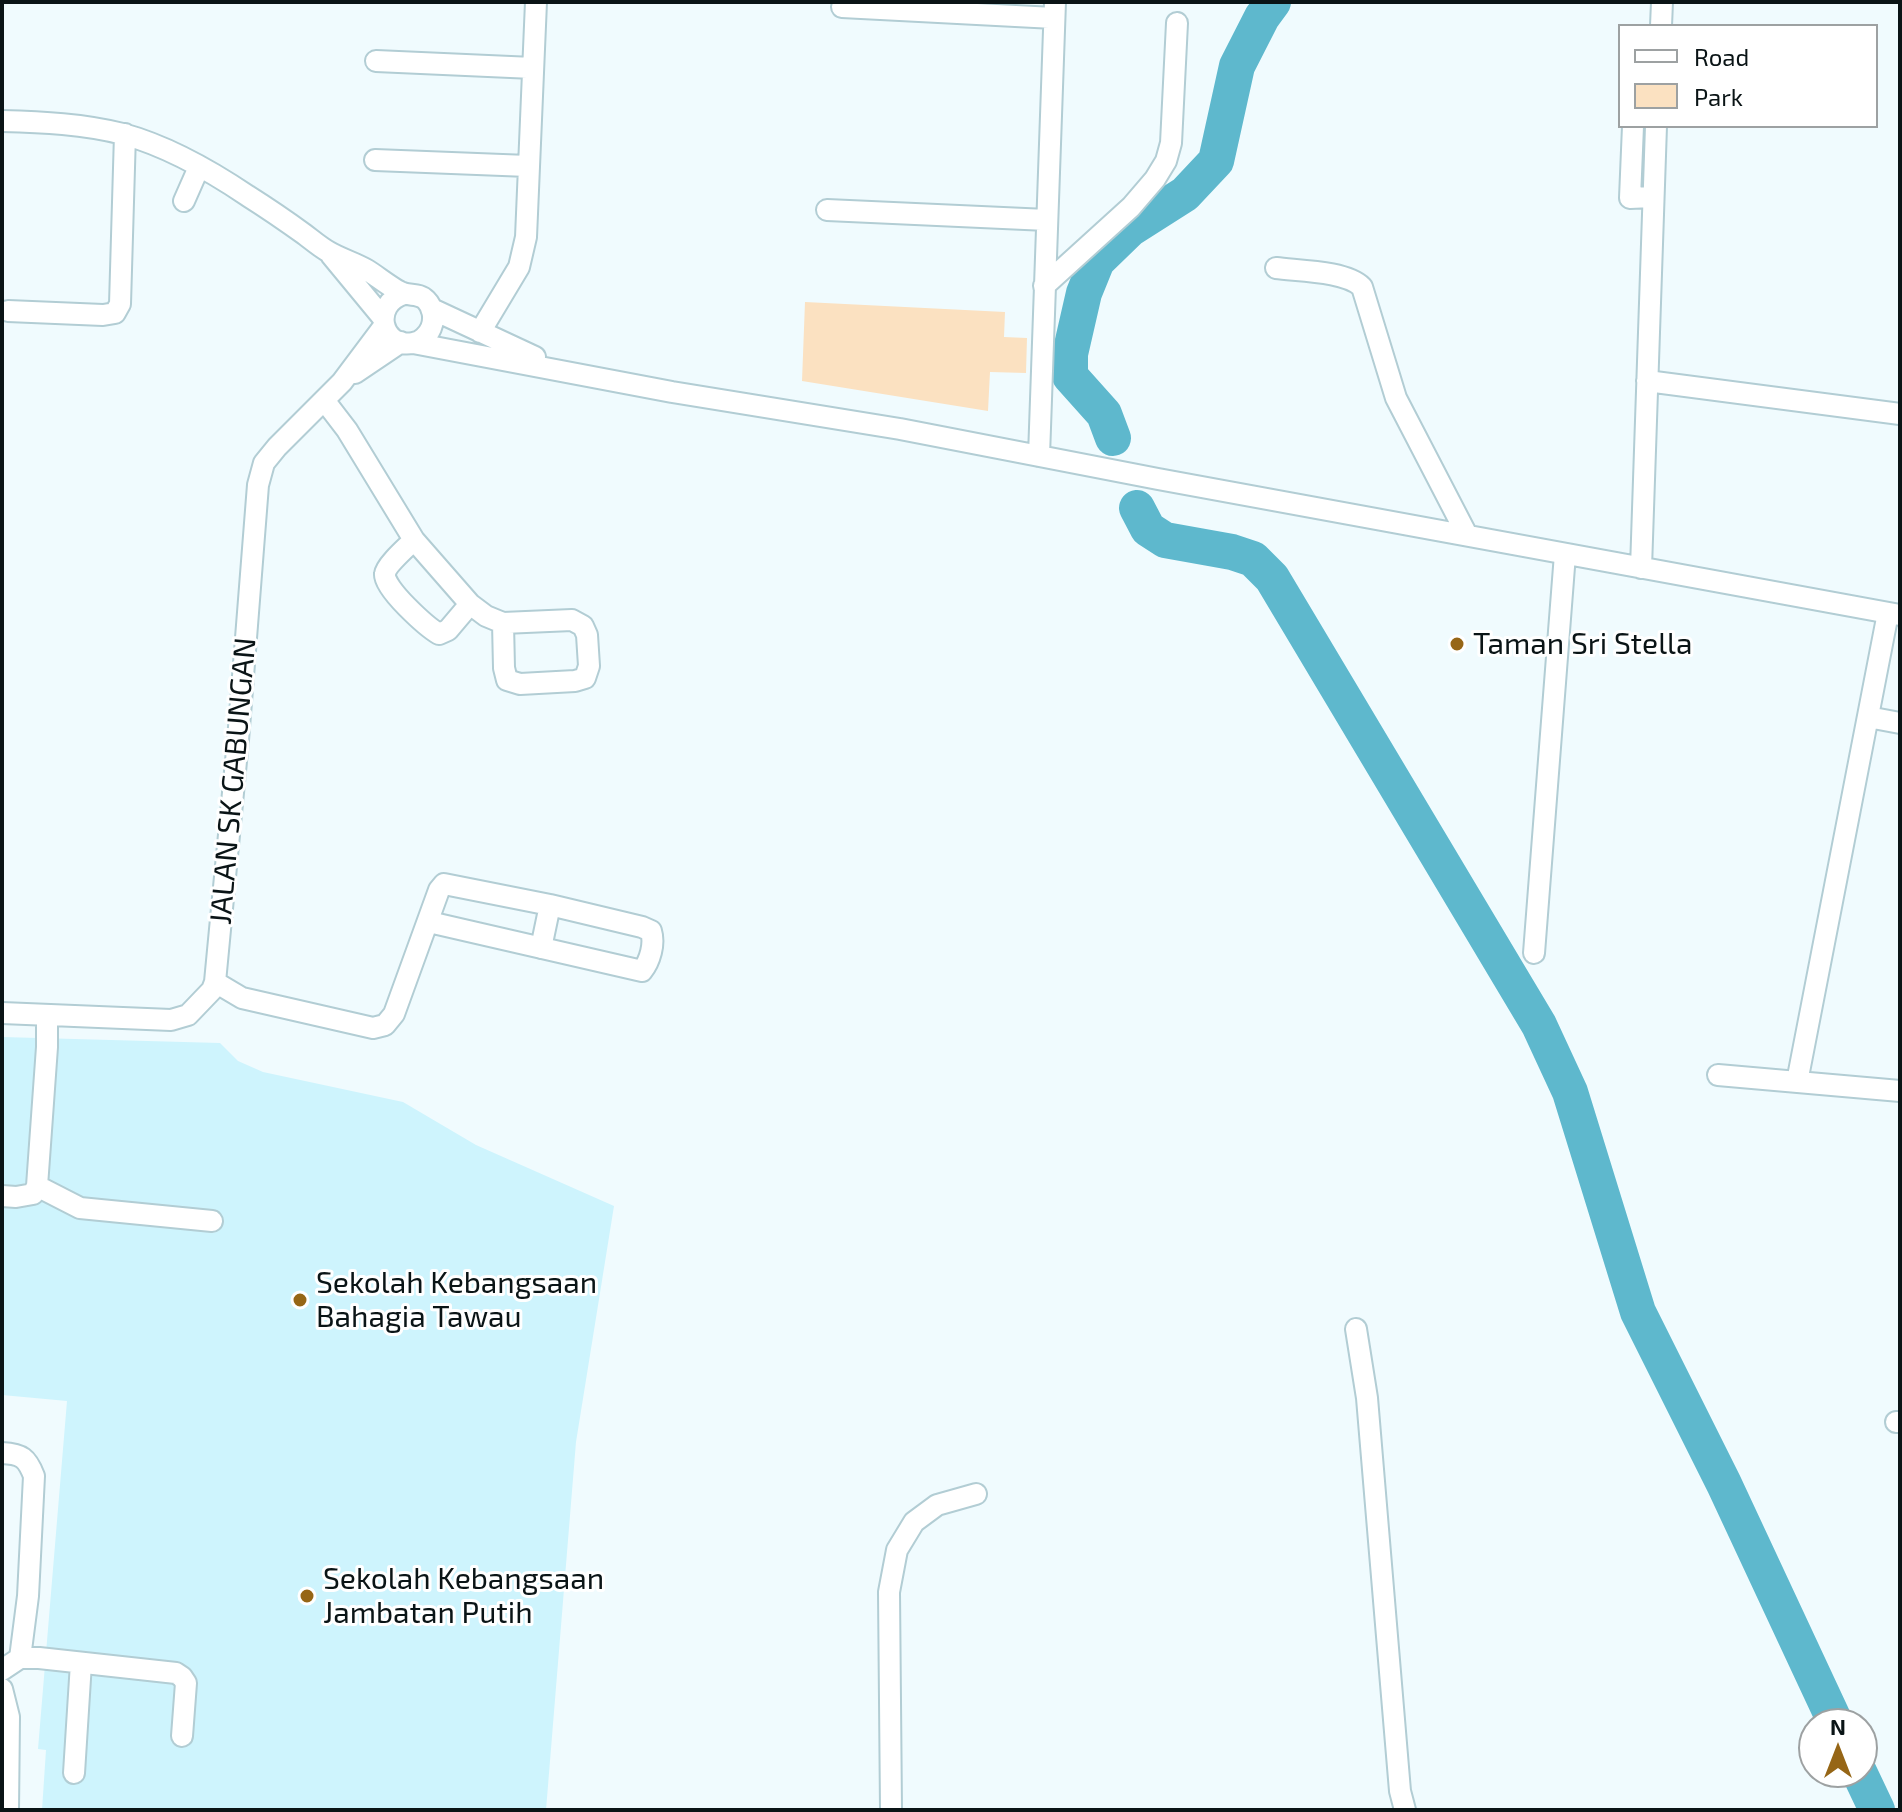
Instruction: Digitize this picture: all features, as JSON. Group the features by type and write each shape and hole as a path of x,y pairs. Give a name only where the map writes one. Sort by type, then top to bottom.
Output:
{"street":[{"path":"480,332 519,267 526,237 536,2"},
{"path":"1661,24 1662,2"},
{"path":"842,7 1054,10 1039,456"},
{"path":"1044,286 1131,207 1166,161 1171,143 1177,23"},
{"path":"376,61 533,68"},
{"path":"2,121 125,134 167,150 248,196 328,252 365,269 404,294"},
{"path":"1633,128 1630,198 1652,197"},
{"path":"1641,568 1656,128"},
{"path":"8,311 115,313 120,304 125,134"},
{"path":"375,160 528,166"},
{"path":"184,201 199,167"},
{"path":"827,210 1047,220"},
{"path":"328,252 384,322 390,336 407,343 900,429 1894,614 1868,717 1797,1082"},
{"path":"1276,268 1355,280 1362,287 1396,398 1467,535"},
{"path":"384,322 390,300 413,294 427,302 434,320 431,330 423,339 407,343"},
{"path":"432,309 571,373"},
{"name":"JALAN SK GABUNGAN","path":"213,986 258,485 264,463 342,382 384,322"},
{"name":"JALAN SK GABUNGAN","path":"342,382 407,343"},
{"path":"1647,381 1900,414"},
{"path":"324,400 347,430 414,540 470,604 486,616 503,623 572,620 583,626 587,635 589,666 585,678 520,684 507,680 503,623"},
{"path":"414,540 385,570 384,578 389,587 439,634 448,630 470,604"},
{"path":"1534,953 1565,554"},
{"path":"1868,717 1900,723"},
{"path":"2,1013 171,1020 188,1015 213,986 242,998 373,1028 385,1025 394,1014 439,890 444,884 642,927 651,931 653,939 647,964 642,971 429,922"},
{"path":"541,948 550,905"},
{"path":"2,1196 33,1194 37,1186 47,1015"},
{"path":"1718,1075 1900,1091"},
{"path":"37,1186 80,1208 212,1221"},
{"path":"1356,1329 1367,1398 1400,1791 1405,1810"},
{"path":"2,1453 15,1453 28,1461 34,1476 28,1596 20,1658"},
{"path":"891,1810 889,1592 897,1550 914,1522 937,1505 976,1494"},
{"path":"2,1670 20,1658 39,1658 176,1673 186,1683 182,1736"},
{"path":"74,1773 81,1663"},
{"path":"2,1689 9,1717 8,1810"}],"shaded area":[{"path":"2,1037 220,1043 238,1061 263,1072 403,1102 476,1145 614,1206 576,1442 546,1810 42,1810 46,1750 38,1749 67,1401 2,1395"}],"green space":[{"path":"805,302 1005,312 1004,337 1027,338 1026,373 990,372 988,411 802,381"}],"waterway":[{"path":"1113,438 1104,414 1070,376 1070,354 1084,293 1097,261 1130,229 1185,194 1216,161 1237,66 1273,2"},
{"path":"1137,508 1148,529 1165,540 1232,552 1253,559 1272,578 1539,1025 1570,1092 1638,1312 1724,1484 1829,1708"},
{"path":"1867,1788 1877,1810"}],"place":[{"name":"Taman Sri Stella","path":"1457,644"},
{"name":"Sekolah Kebangsaan Bahagia Tawau","path":"300,1300"},
{"name":"Sekolah Kebangsaan Jambatan Putih","path":"307,1596"}]}
